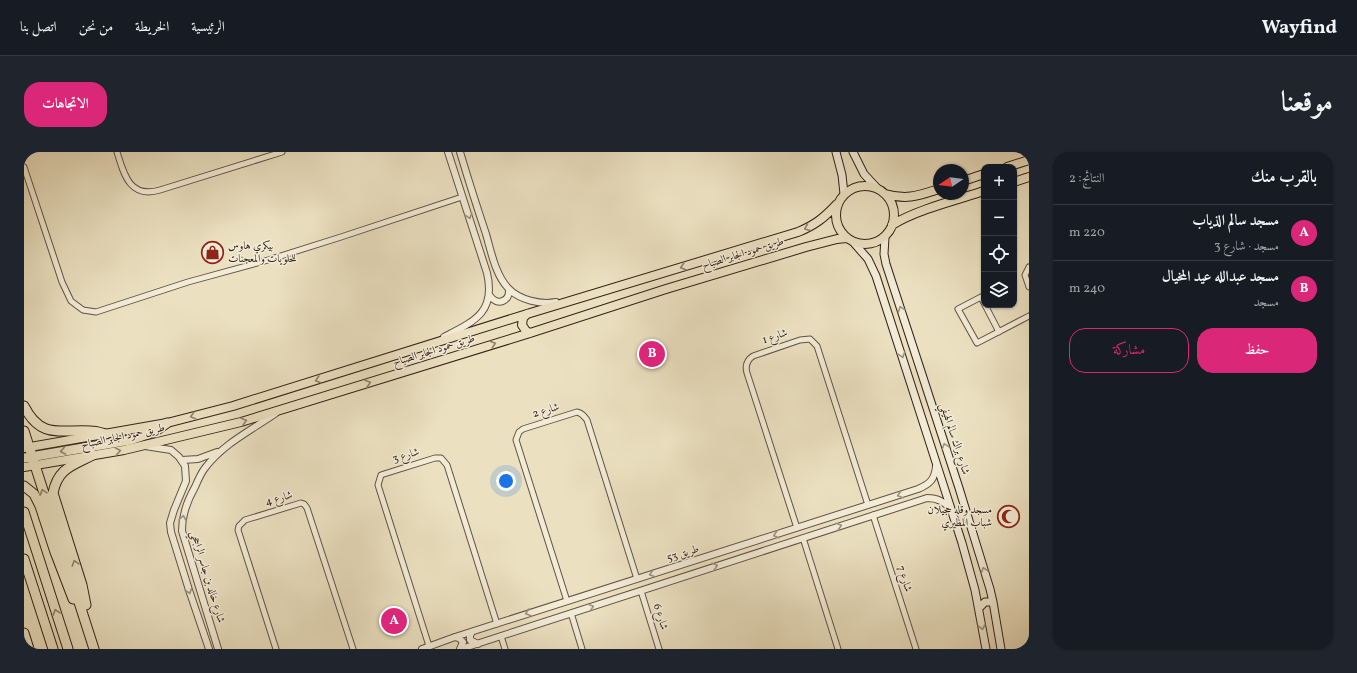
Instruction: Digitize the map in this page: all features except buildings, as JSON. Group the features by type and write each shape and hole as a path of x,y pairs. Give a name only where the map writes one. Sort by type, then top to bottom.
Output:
{"highway":[{"path":"24,406 40,426 53,431 92,431 106,434"},
{"path":"28,454 136,438 154,432 167,423"},
{"path":"24,430 28,454 94,649"},
{"path":"88,629 87,610 82,585 53,493 56,480 61,472 93,455"},
{"path":"24,486 34,494 40,506 70,592 78,612 88,629"},
{"path":"24,512 68,649"},
{"path":"24,559 53,649"},
{"path":"24,632 29,649"}],"main road":[{"path":"836,152 842,175 844,194"},
{"path":"853,152 864,174 890,200 894,217 892,226 885,237 876,243 865,245 854,243"},
{"path":"1016,164 1029,160"},
{"path":"969,179 981,175"},
{"path":"1017,181 1029,177"},
{"path":"877,188 860,186 851,189 844,194 837,204 835,213 836,222 840,231 846,238 854,243 872,265 876,276 962,543 975,590 986,649"},
{"path":"885,194 900,198 908,198 933,191"},
{"path":"892,226 905,218 923,211 981,192"},
{"name":"طريق حمود الجابر الصباح","path":"28,454 106,434 167,423 233,406 527,314 798,232 813,225 826,216 837,204"},
{"name":"شارع براك سالم الهيفي","path":"885,237 884,254 886,264 990,589 1001,649"},
{"name":"طريق حمود الجابر الصباح","path":"28,454 93,455 142,446 241,422 530,333 666,289 799,249 846,238"},
{"path":"527,314 523,318 522,325 526,331 530,333"},
{"path":"893,328 901,324 906,326"},
{"name":"طريق حمود الجابر الصباح","path":"24,466 28,454"},
{"path":"975,590 985,593 990,589"},
{"path":"978,608 985,602 993,602"}],"street":[{"path":"117,152 128,181 134,188 148,192 160,190 282,152"},
{"path":"425,347 472,321 487,305 490,296 490,283 448,152"},
{"path":"460,152 499,275 509,289 526,299 548,303 588,292 620,286"},
{"path":"24,167 62,282 71,301 83,310 90,312 96,312 188,282 268,260 462,197"},
{"path":"1029,267 1025,275 1029,287"},
{"path":"490,296 494,301 504,301 508,296 509,289"},
{"path":"981,297 958,309 977,343 1029,316"},
{"path":"987,308 999,332"},
{"name":"شارع 1","path":"797,528 746,367 749,360 753,356 800,340 810,339 817,346 868,505"},
{"name":"شارع خالد بن جاسر الراجحي","path":"218,649 182,531 182,518 187,501 205,468 220,452 239,436 261,424 280,410"},
{"name":"شارع 2","path":"567,601 516,440 519,432 523,429 577,412 584,415 587,420 637,579"},
{"path":"142,446 171,450 182,460 198,459 220,452"},
{"name":"شارع 3","path":"429,646 378,485 381,476 384,474 435,458 441,458 447,465 497,624"},
{"name":"شارع خالد بن جاسر الراجحي","path":"182,460 186,472 186,481 170,523 171,532 209,649"},
{"name":"طريق 53","path":"422,649 455,637 918,489 930,483 935,475 936,464"},
{"path":"918,489 921,494 920,500"},
{"name":"طريق 53","path":"460,649 927,498 935,498 943,502 951,509"},
{"name":"شارع 4","path":"276,649 238,530 239,526 245,520 301,503 307,508 353,649"},
{"name":"شارع 7","path":"873,515 916,649"},
{"path":"803,538 838,649"},
{"path":"761,540 759,546 764,550"},
{"path":"744,545 749,549 748,555"},
{"path":"185,577 186,572 188,571 193,572 196,576"},
{"name":"شارع 6","path":"641,591 659,649"},
{"path":"570,613 582,649"},
{"path":"472,632 470,635 470,640 478,644"},
{"path":"501,636 505,649"},
{"path":"455,637 459,638 463,642 460,649"}],"place":[{"name":"بيكري هاوس للحلويات والمعجنات","path":"213,252"},
{"name":"مسجد عبدالله عيد المخيال","path":"652,354"},
{"name":"مسجد وقله حجيلان شباب المطيري","path":"1008,516"},
{"name":"مسجد سالم الذياب","path":"394,621"}]}
